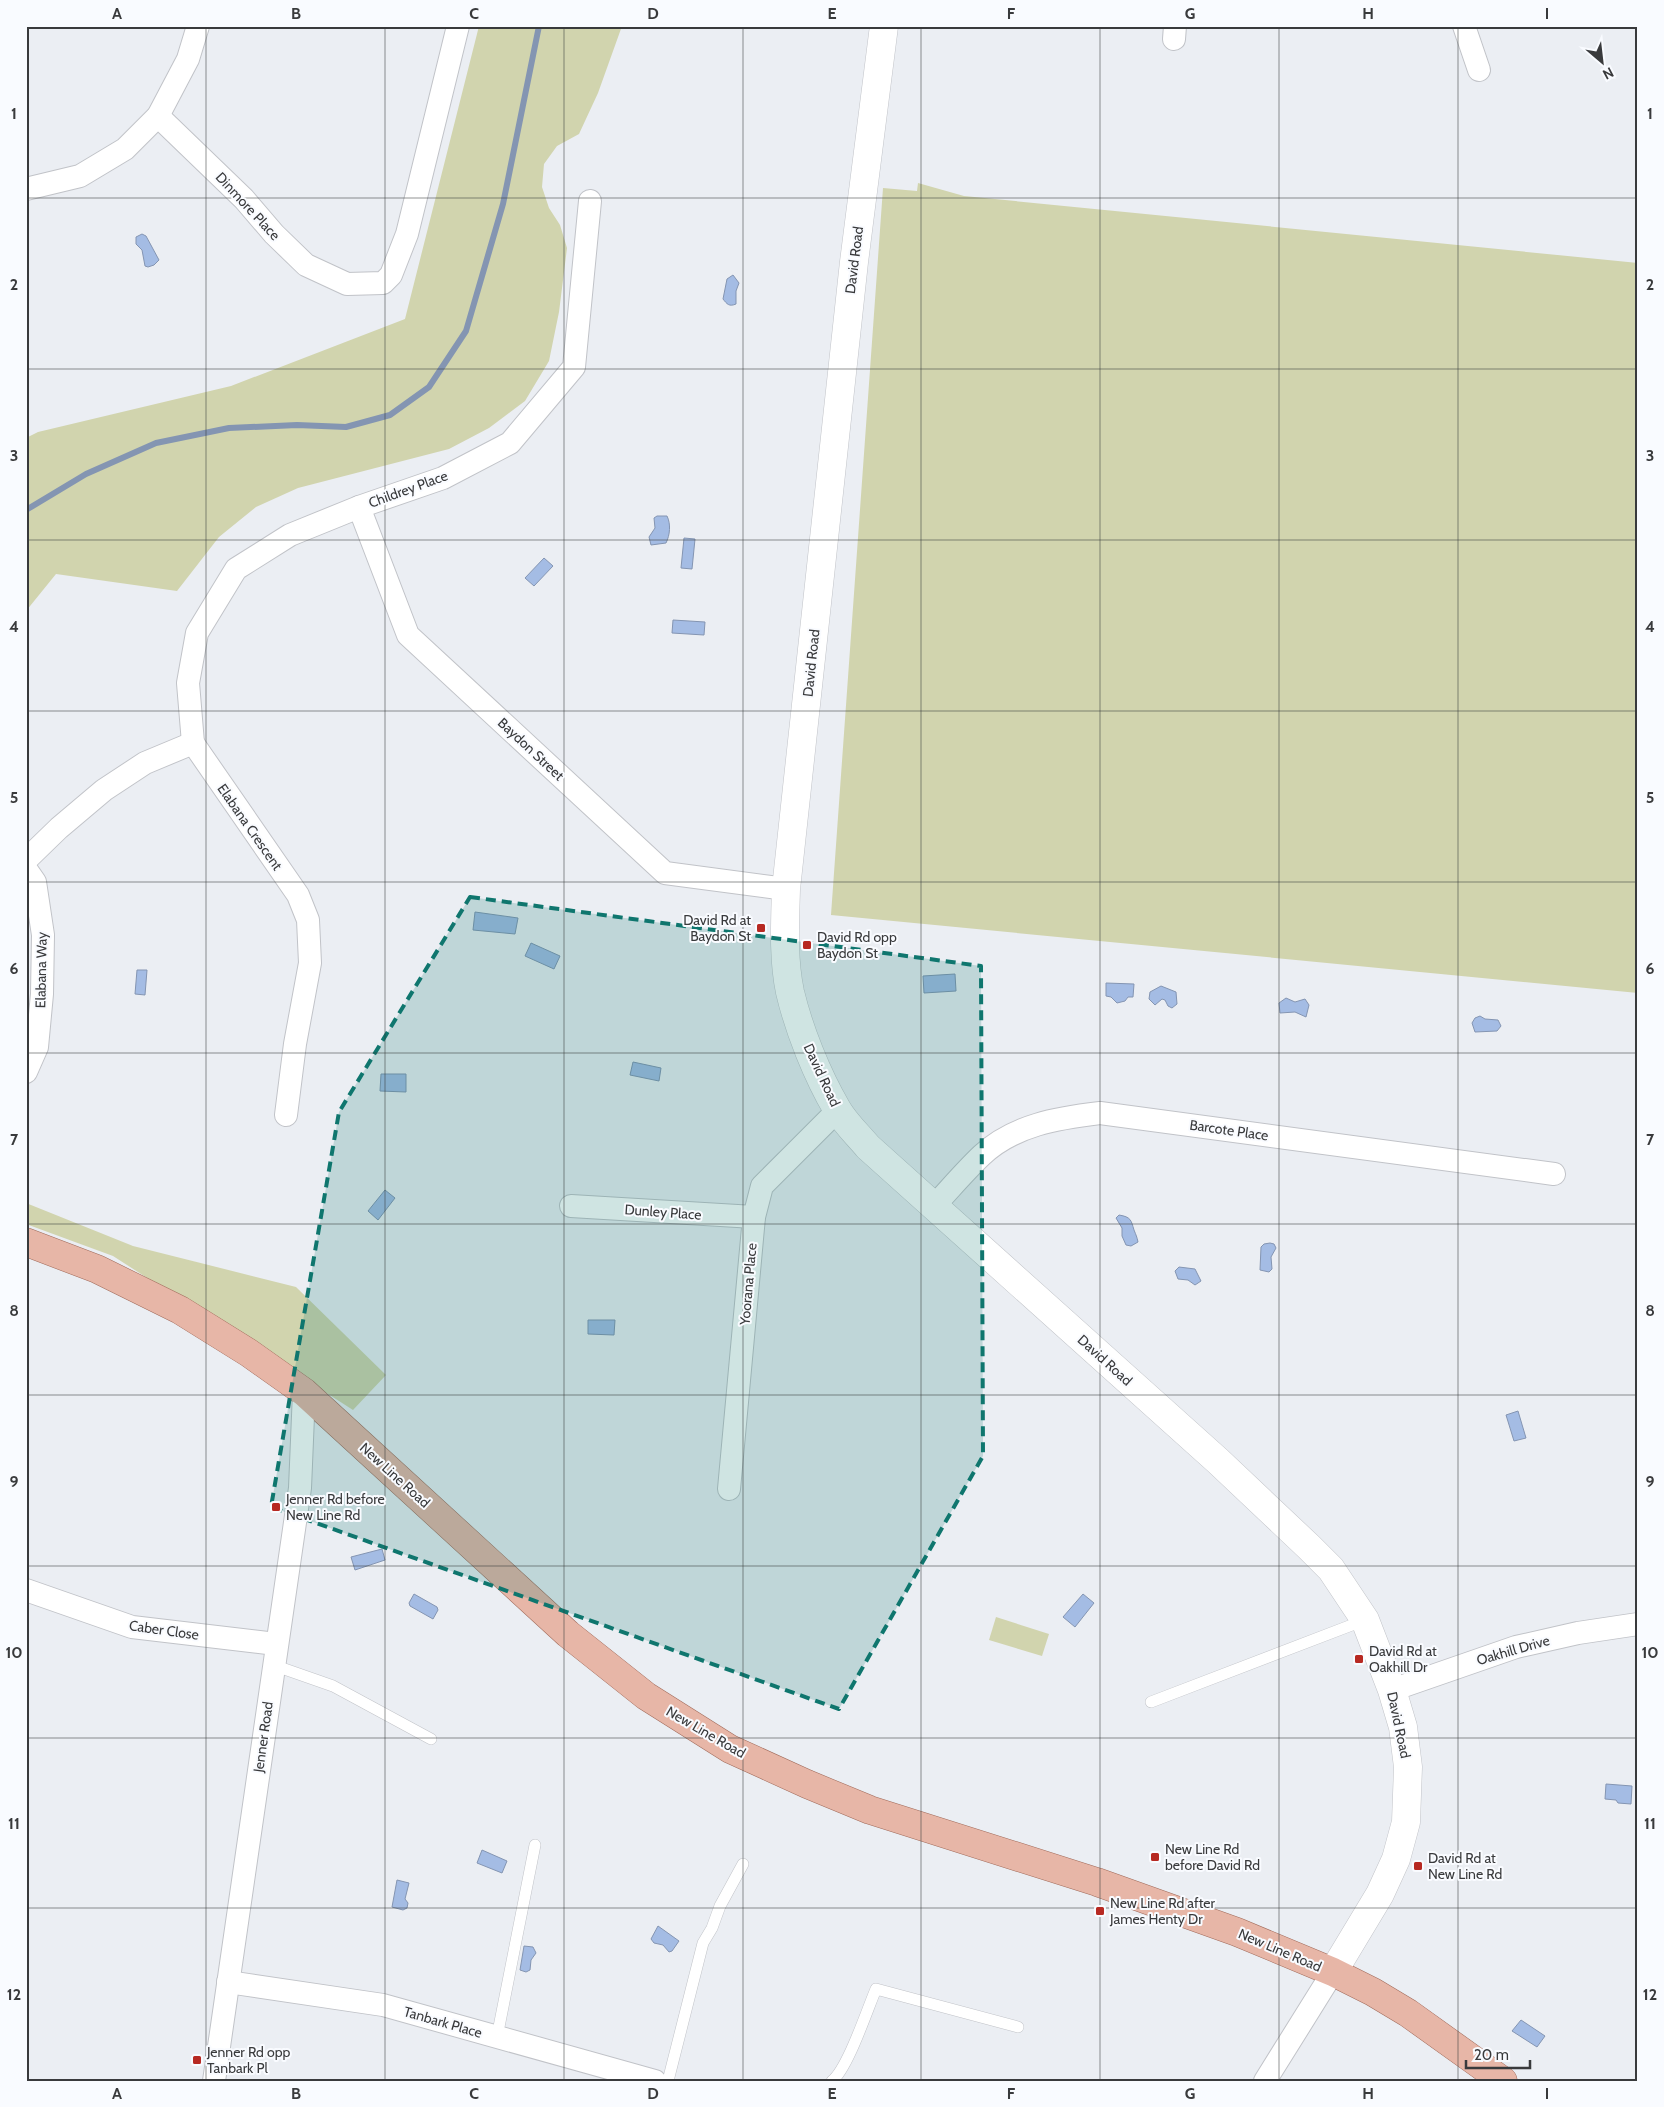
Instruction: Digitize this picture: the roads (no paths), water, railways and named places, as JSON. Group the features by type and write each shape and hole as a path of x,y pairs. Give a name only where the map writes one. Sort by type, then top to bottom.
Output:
{"main road":[{"name":"New Line Road","path":"26,1242 97,1269 180,1310 249,1353 304,1392 568,1634 646,1696 730,1749 870,1810 1106,1885 1238,1932 1333,1972 1373,1992 1408,2013 1503,2081"}],"street":[{"path":"26,189 80,176 124,150 158,116 188,59 198,26"},
{"name":"Dinmore Place","path":"158,116 244,199 274,234 306,265 347,284 383,283 391,275 407,234 458,26"},
{"name":"David Road","path":"884,26 854,262 786,889 786,942 790,992 813,1059 838,1110 868,1148 1210,1455 1309,1547 1331,1569 1365,1620 1392,1690 1403,1727 1408,1767 1406,1822 1396,1858 1380,1894 1333,1972"},
{"path":"1464,26 1479,70"},
{"name":"Childrey Place","path":"193,744 188,683 197,633 236,569 290,535 359,506 443,478 510,443 574,367 590,201"},
{"name":"Baydon Street","path":"359,506 408,635 665,873 786,889"},
{"path":"26,860 59,828 104,790 144,763 193,744"},
{"name":"Elabana Crescent","path":"193,744 298,895 308,920 310,963 295,1044 286,1115"},
{"name":"Elabana Way","path":"26,869 36,882 43,935 42,994 36,1047 26,1072"},
{"name":"Yoorana Place","path":"729,1489 754,1217 762,1186 838,1110"},
{"name":"Barcote Place","path":"934,1206 983,1154 1012,1134 1066,1117 1100,1113 1554,1174"},
{"name":"Dunley Place","path":"571,1206 754,1217"},
{"name":"Jenner Road","path":"214,2081 300,1488 304,1392"},
{"name":"Caber Close","path":"26,1590 132,1627 275,1654"},
{"name":"Oakhill Drive","path":"1392,1690 1516,1647 1578,1633 1638,1624"},
{"path":"1264,2081 1333,1972"},
{"name":"Tanbark Place","path":"228,1982 383,2005 655,2081"}],"lane":[{"path":"1151,1702 1365,1620"},
{"path":"275,1654 307,1675 333,1686 431,1739"},
{"path":"497,2037 535,1845"},
{"path":"668,2081 703,1943 712,1928 720,1906 743,1864"},
{"path":"832,2081 846,2060 876,1989 1018,2027"}],"water":[{"path":"142,234 146,236 159,260 154,265 148,267 145,266 142,250 136,244 136,237"},
{"path":"733,275 739,283 736,291 736,304 730,305 723,299 727,279"},
{"path":"657,516 667,516 669,533 666,543 651,545 649,537 655,528 654,518"},
{"path":"684,538 695,539 692,569 681,568"},
{"path":"544,558 553,566 534,586 525,578"},
{"path":"673,620 705,622 704,635 672,633"},
{"path":"475,912 518,918 515,934 473,930"},
{"path":"531,943 560,956 554,969 525,956"},
{"path":"137,970 147,970 145,995 135,994"},
{"path":"955,974 956,991 924,993 923,976"},
{"path":"1106,983 1134,984 1133,997 1128,997 1125,1001 1117,1003 1111,997 1106,996"},
{"path":"1161,986 1176,992 1177,1004 1172,1008 1168,1006 1165,1000 1162,999 1155,1005 1149,999 1150,992"},
{"path":"1286,998 1295,1002 1305,999 1309,1005 1306,1017 1295,1012 1280,1013 1279,1003"},
{"path":"1480,1016 1485,1019 1498,1020 1501,1026 1497,1031 1475,1032 1472,1023 1475,1018"},
{"path":"633,1062 661,1068 659,1081 630,1075"},
{"path":"381,1074 406,1074 406,1092 380,1091"},
{"path":"385,1190 395,1198 378,1220 368,1211"},
{"path":"1119,1215 1128,1218 1132,1224 1138,1242 1131,1246 1126,1245 1122,1236 1122,1228 1116,1218"},
{"path":"1264,1244 1274,1244 1276,1248 1271,1257 1272,1269 1269,1272 1260,1270 1261,1247"},
{"path":"1179,1267 1195,1269 1201,1281 1195,1285 1188,1280 1178,1279 1175,1271"},
{"path":"588,1320 615,1320 614,1335 588,1334"},
{"path":"1518,1411 1526,1438 1514,1441 1506,1415"},
{"path":"382,1549 385,1560 355,1570 351,1557"},
{"path":"414,1594 437,1607 438,1610 433,1619 410,1606 409,1603"},
{"path":"1083,1594 1094,1603 1075,1627 1063,1617"},
{"path":"1606,1784 1632,1786 1631,1804 1605,1799"},
{"path":"482,1850 507,1861 502,1873 477,1863"},
{"path":"397,1880 409,1883 405,1899 408,1903 407,1908 403,1910 392,1907"},
{"path":"658,1926 679,1941 672,1951 669,1952 663,1945 654,1943 651,1939"},
{"path":"524,1946 533,1947 536,1953 531,1960 530,1970 526,1972 520,1970"},
{"path":"1521,2020 1545,2036 1537,2047 1512,2031"}],"waterway":[{"path":"26,510 86,474 156,443 229,428 297,425 346,427 390,415 429,387 466,331 503,204 539,26"}],"place":[{"name":"David Rd at Baydon St","path":"761,928"},
{"name":"David Rd opp Baydon St","path":"807,945"},
{"name":"Jenner Rd before New Line Rd","path":"276,1507"},
{"name":"David Rd at Oakhill Dr","path":"1359,1659"},
{"name":"New Line Rd before David Rd","path":"1155,1857"},
{"name":"David Rd at New Line Rd","path":"1418,1866"},
{"name":"New Line Rd after James Henty Dr","path":"1100,1911"},
{"name":"Jenner Rd opp Tanbark Pl","path":"197,2060"}]}
